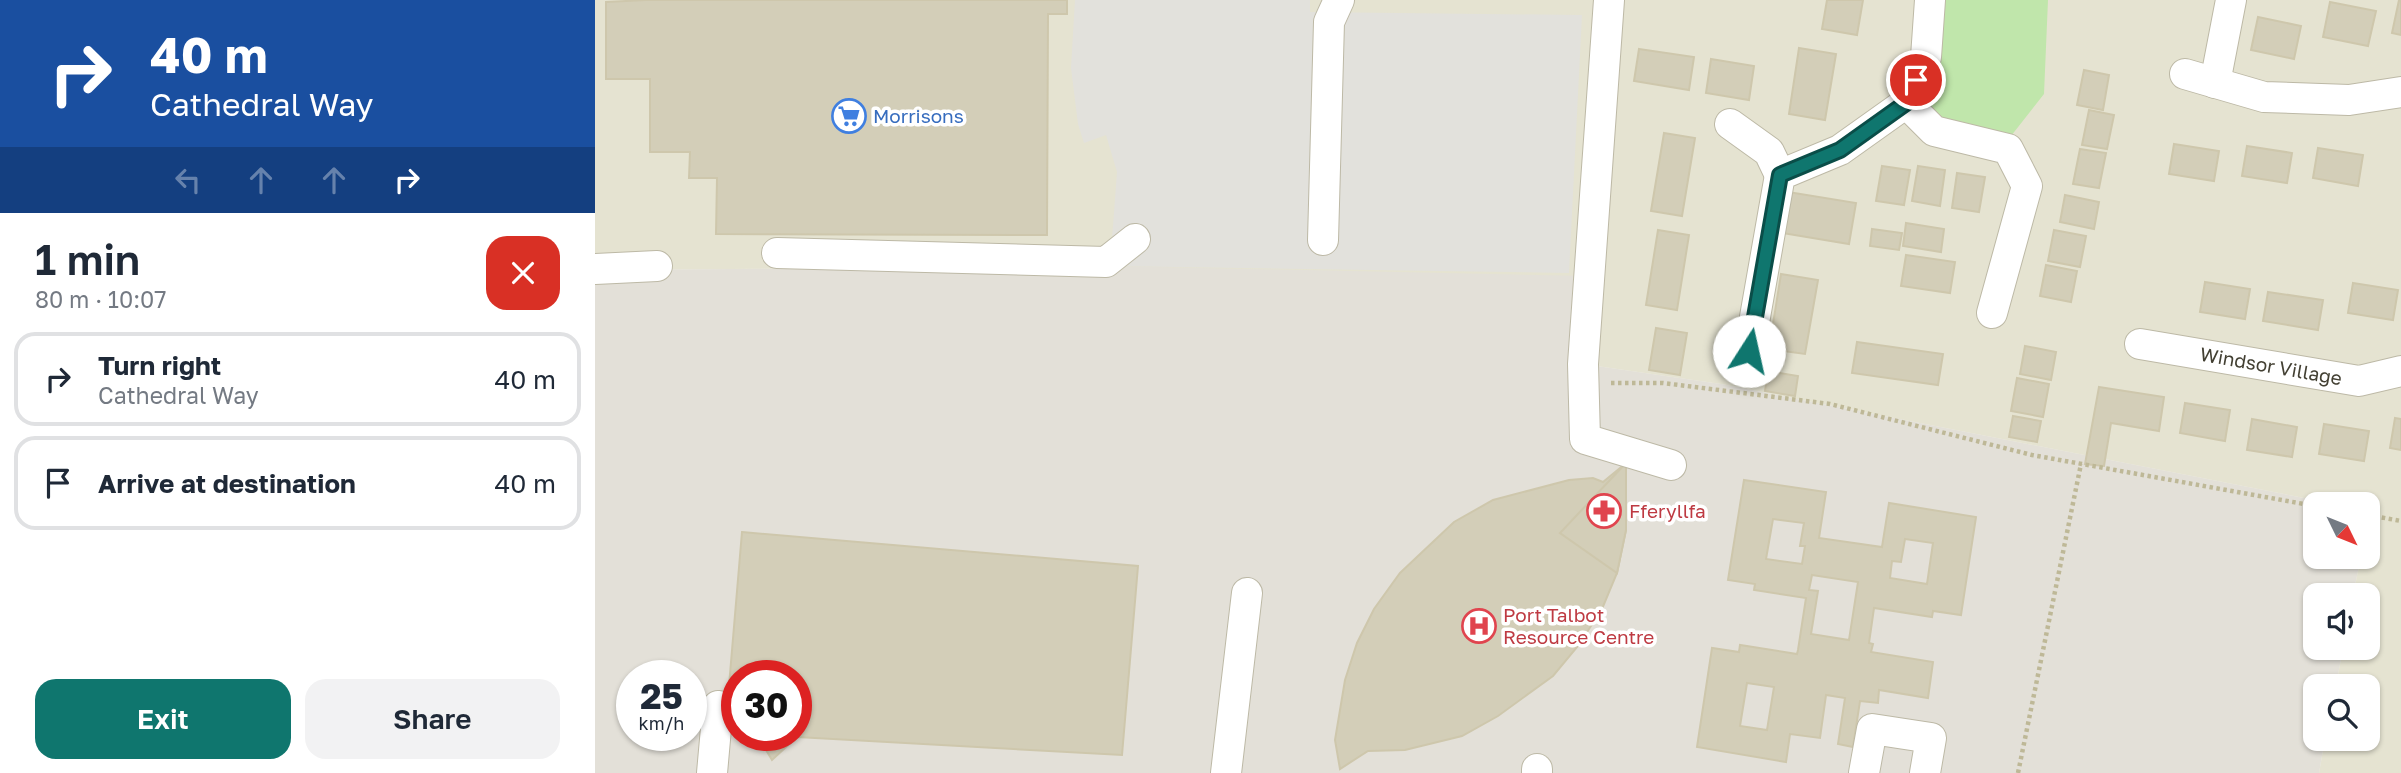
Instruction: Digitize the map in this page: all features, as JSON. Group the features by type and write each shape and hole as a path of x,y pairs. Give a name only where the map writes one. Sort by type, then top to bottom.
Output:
{"street":[{"path":"1323,240 1329,22 1339,0"},
{"path":"1609,0 1583,381 1584,439 1671,465"},
{"path":"1780,175 1840,150 1906,103 1926,57 1930,0"},
{"path":"2215,83 2231,0"},
{"path":"2185,74 2264,97 2349,100 2401,92"},
{"path":"1906,103 1934,131 2008,149 2027,186 1992,313"},
{"path":"1730,124 1769,152 1780,175 1749,351"},
{"path":"777,253 1105,262 1135,239"},
{"path":"595,269 657,266"},
{"name":"Windsor Village","path":"2140,344 2358,380 2401,371"},
{"path":"1226,773 1247,593"},
{"path":"712,773 719,706"},
{"path":"1864,773 1872,729 1931,738 1925,773"}],"path":[{"path":"1583,381 1663,383 1830,404 2032,455 2303,504"},
{"path":"2018,773 2081,464"},
{"path":"2380,517 2401,521"}],"shaded area":[{"path":"595,0 2401,0 2401,773 2319,773 2323,751 2380,751 2380,674 2338,674 2341,660 2380,660 2380,583 2356,583 2358,569 2380,569 2380,492 2303,492 2303,498 1721,384 1583,364 1110,266 595,270"},
{"path":"1075,0 1310,0 1310,12 1582,15 1569,273 1110,266 1117,172 1106,135 1084,143 1078,124 1071,68"},
{"path":"1110,266 1589,276 1583,364 1721,384 2303,498 2303,569 2358,569 2356,583 2303,583 2303,660 2341,660 2338,674 2303,674 2303,751 2323,751 2319,773 595,773 595,270"}],"green space":[{"path":"1944,0 2048,0 2044,94 2011,136 1945,120 1921,97 1941,54"}],"building":[{"name":"Morrisons","path":"1067,0 1067,14 1048,14 1047,235 716,234 717,178 689,178 690,152 650,152 650,79 606,79 606,2"},
{"path":"1827,0 1863,0 1857,35 1822,29"},
{"path":"2401,0 2401,35 2392,33"},
{"path":"2330,2 2376,11 2368,46 2323,37"},
{"path":"2258,17 2301,26 2294,59 2251,50"},
{"path":"1799,48 1836,54 1825,120 1789,114"},
{"path":"1639,49 1694,57 1689,90 1634,81"},
{"path":"1711,59 1754,66 1749,100 1706,93"},
{"path":"2084,70 2109,75 2103,110 2077,105"},
{"path":"2089,110 2114,115 2107,149 2082,145"},
{"path":"1664,133 1695,138 1682,216 1651,211"},
{"path":"2174,144 2219,151 2214,181 2169,174"},
{"path":"2247,146 2292,153 2287,183 2242,176"},
{"path":"2318,148 2363,155 2358,186 2313,178"},
{"path":"2080,149 2106,153 2099,188 2073,184"},
{"path":"1882,166 1910,170 1904,205 1876,201"},
{"path":"1918,166 1945,170 1940,206 1912,201"},
{"path":"1957,173 1985,177 1979,212 1952,208"},
{"path":"1782,191 1856,203 1849,244 1776,232"},
{"path":"2065,195 2099,202 2094,229 2060,222"},
{"path":"1906,223 1944,229 1941,252 1903,246"},
{"path":"1872,229 1902,233 1899,250 1870,246"},
{"path":"1658,230 1689,235 1677,310 1646,305"},
{"path":"2054,230 2086,236 2080,267 2048,261"},
{"path":"1906,255 1955,262 1950,293 1901,286"},
{"path":"2046,265 2077,271 2071,302 2040,296"},
{"path":"1781,274 1818,280 1805,354 1769,349"},
{"path":"2205,282 2250,289 2245,319 2200,312"},
{"path":"2353,283 2398,290 2393,320 2348,313"},
{"path":"2268,292 2323,300 2318,330 2263,321"},
{"path":"1656,328 1687,333 1680,375 1649,370"},
{"path":"1857,342 1943,354 1938,385 1852,373"},
{"path":"2025,346 2056,352 2051,380 2020,374"},
{"path":"1768,371 1798,376 1795,396 1765,391"},
{"path":"2017,378 2049,384 2043,417 2011,411"},
{"path":"2099,387 2164,397 2159,431 2111,423 2104,466 2085,464"},
{"path":"2185,403 2230,410 2225,441 2180,433"},
{"path":"2013,416 2041,421 2037,442 2009,437"},
{"path":"2395,418 2401,419 2401,450 2390,448"},
{"path":"2252,419 2297,427 2292,457 2247,450"},
{"path":"2324,424 2369,431 2364,461 2319,454"},
{"name":"Port Talbot Resource Centre","path":"1626,463 1626,530 1617,573 1602,609 1578,646 1553,676 1498,716 1462,736 1405,750 1368,751 1340,769 1335,740 1345,680 1357,643 1374,609 1400,573 1454,522 1493,500 1569,480 1593,478 1603,482"},
{"name":"Fferyllfa","path":"1626,463 1626,530 1617,573 1560,533"},
{"path":"1744,480 1826,492 1819,538 1882,547 1889,503 1976,517 1961,615 1933,611 1932,617 1874,608 1869,643 1873,644 1871,652 1933,662 1928,698 1879,690 1878,703 1860,701 1853,747 1838,744 1845,698 1826,695 1820,738 1790,734 1786,762 1697,747 1712,648 1739,652 1740,645 1797,654 1798,650 1806,598 1754,590 1755,584 1728,580","holes":["1773,519 1804,523 1800,546 1805,546 1802,564 1766,559","1905,539 1933,543 1927,584 1890,578 1892,561 1901,562","1812,575 1858,582 1849,640 1811,634 1818,591 1809,590","1747,683 1774,687 1767,730 1740,726"]},
{"path":"742,532 1138,566 1122,755 812,738 812,660 731,660"},
{"path":"767,751 782,751 772,760"}],"place":[{"name":"Morrisons","path":"849,116"},
{"name":"Fferyllfa","path":"1604,511"},
{"name":"Port Talbot Resource Centre","path":"1479,626"}],"route":[{"path":"1749,351 1780,175 1840,150 1906,103 1916,80"}]}
